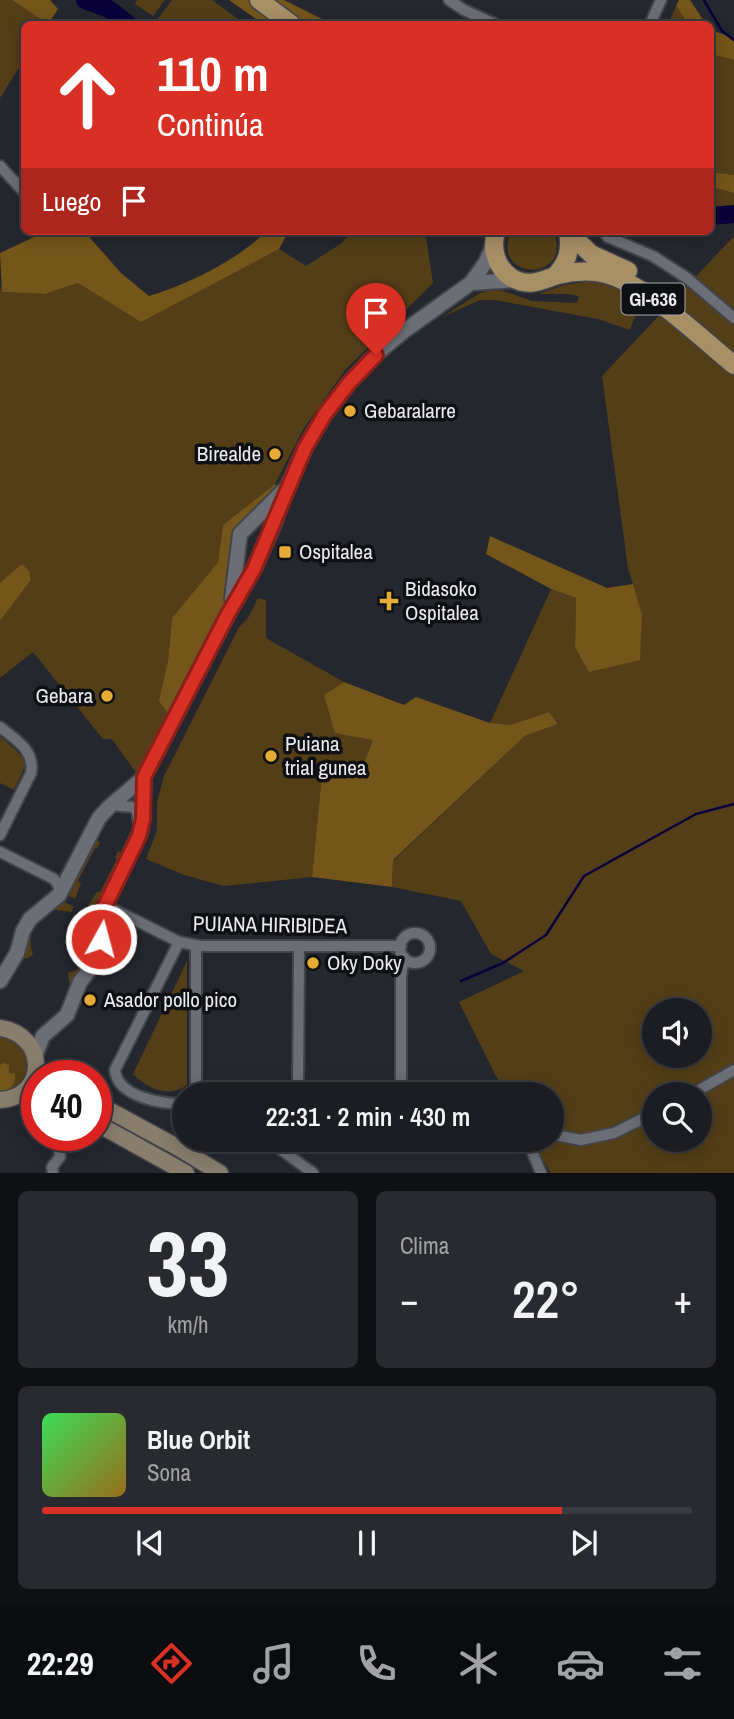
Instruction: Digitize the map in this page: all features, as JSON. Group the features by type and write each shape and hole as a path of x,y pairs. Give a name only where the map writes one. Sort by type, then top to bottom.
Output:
{"main road":[{"path":"259,0 287,21"},
{"path":"495,235 499,265 506,274 516,280"},
{"name":"GI-636","path":"555,276 564,267 569,256 569,235"},
{"name":"GI-636","path":"572,235 591,254 653,285 734,351"},
{"name":"GI-636","path":"516,280 535,284 555,276 586,272 617,277 648,295 734,365"},
{"path":"0,1028 21,1035 29,1043 37,1060"},
{"path":"17,1096 21,1092"},
{"path":"0,1100 21,1096"},
{"path":"112,1112 220,1173"},
{"path":"112,1132 186,1173"}],"street":[{"path":"449,0 488,21"},
{"path":"651,21 661,0"},
{"path":"0,166 21,189"},
{"path":"0,981 14,958 30,919 60,895 95,824 111,805 144,777 254,569 286,488 325,414 349,383 404,331 471,283 486,262 495,235"},
{"path":"606,235 653,256 687,278 734,318"},
{"path":"471,283 516,280"},
{"path":"228,614 240,534 286,488"},
{"path":"250,523 264,521 274,524"},
{"path":"237,544 241,559 254,569"},
{"path":"0,727 27,750 33,763 31,773 0,835"},
{"path":"40,1060 43,1036 67,1015 80,982 97,960 101,946 99,919 139,836 143,819 144,777"},
{"path":"111,805 125,805 135,810 139,821 139,836"},
{"path":"0,852 54,879 63,879 71,874"},
{"path":"54,879 59,886 60,895"},
{"name":"PUIANA HIRIBIDEA","path":"105,905 179,942 196,945 299,946 402,952 401,1082"},
{"path":"172,1104 127,1089 117,1080 115,1070 179,942"},
{"path":"196,945 196,1082"},
{"path":"298,1082 299,946"},
{"path":"712,1083 734,1070"},
{"path":"564,1137 581,1140 614,1133 642,1119"},
{"path":"53,1173 52,1167 60,1157 59,1151"},
{"path":"284,1152 313,1173"},
{"path":"532,1152 541,1173"}],"shaded area":[{"path":"0,0 12,0 44,21 21,21 21,65 0,98"},
{"path":"12,0 50,0 58,9 50,21 44,21"},
{"path":"137,0 165,0 153,16 135,4"},
{"path":"172,0 212,0 241,21 156,21"},
{"path":"229,0 284,0 326,21 259,21"},
{"path":"679,0 690,0 704,21 686,21 676,6"},
{"path":"676,6 686,21 669,21"},
{"path":"714,31 734,38 734,60 715,55"},
{"path":"714,54 734,60 734,175 714,172"},
{"path":"714,172 734,175 734,193 714,188"},
{"path":"714,188 734,193 734,221 714,223"},
{"path":"38,235 88,235 121,273 149,296 211,270 242,252 262,235 287,235 279,249 141,322 78,283 45,294 2,292 0,253"},
{"path":"348,235 426,235 433,283 345,370 304,428 275,484 223,525 218,562 172,618 168,661 160,701 168,713 137,774 112,739 103,739 33,652 0,678 0,621 31,580 0,583 0,286 2,292 45,294 78,283 141,321 279,249 306,266 342,243"},
{"path":"510,235 554,235 557,248 553,260 544,267 532,270 521,267 512,260 507,248"},
{"path":"734,236 734,1173 551,1173 539,1152 564,1152 564,1082 499,1082 459,1002 524,971 491,954 461,901 392,887 393,861 525,736 558,724 549,712 510,725 490,723 551,589 576,598 575,647 642,614 628,568 602,376"},
{"path":"591,281 617,289 640,302 630,330 598,319 495,300 480,300 442,317 480,293 491,290 504,291 532,301 577,303 579,296 538,294 564,285"},
{"path":"275,484 279,491 243,523 224,606 168,713 159,701 168,661 172,618 218,562 223,525"},
{"path":"490,536 607,588 633,584 642,614 640,660 589,672 575,647 576,598 551,589 486,554"},
{"path":"22,564 29,571 31,580 0,621 0,583"},
{"name":"Puiana trial gunea","path":"258,598 266,600 266,638 344,682 324,695 374,740 361,771 322,774 312,877 224,886 184,875 146,859 157,830 157,802 164,776 239,627 248,618"},
{"path":"344,682 404,705 416,697 490,723 510,725 549,712 558,724 525,736 393,860 392,887 312,877 322,774 361,771 373,740 335,733 324,695"},
{"path":"0,736 22,756 26,764 14,790 0,783"},
{"path":"93,838 100,842 78,881 81,883 75,899 66,894"},
{"path":"118,851 125,855 98,909 88,905 97,892 100,892 117,859 115,858"},
{"path":"62,901 73,906 72,912 56,910 42,917 31,934 33,955 26,959 19,956 29,926"},
{"path":"84,911 95,916 97,948 75,984 69,982 68,973 86,963 93,948 91,931 81,915"},
{"path":"187,961 187,1082 172,1082 172,1091 158,1090 133,1074"},
{"path":"0,1036 17,1044 28,1060 21,1060 21,1084 0,1093"},
{"path":"0,1065 9,1065 9,1073 15,1074 13,1085 4,1093 0,1092"}],"waterway":[{"path":"85,0 109,9 124,21"},
{"path":"704,0 722,31 734,40"},
{"path":"714,216 734,214"},
{"path":"461,981 503,963 546,935 584,876 696,814 734,804"}],"place":[{"name":"Gebaralarre","path":"350,411"},
{"name":"Birealde","path":"275,454"},
{"name":"Ospitalea","path":"285,552"},
{"name":"Bidasoko Ospitalea","path":"389,601"},
{"name":"Gebara","path":"107,696"},
{"name":"Puiana trial gunea","path":"271,756"},
{"name":"Oky Doky","path":"313,963"},
{"name":"Asador pollo pico","path":"90,1000"}],"route":[{"path":"101,939 98,923 100,916 141,831 144,777 254,569 305,448 325,414 349,383 376,355"}]}
